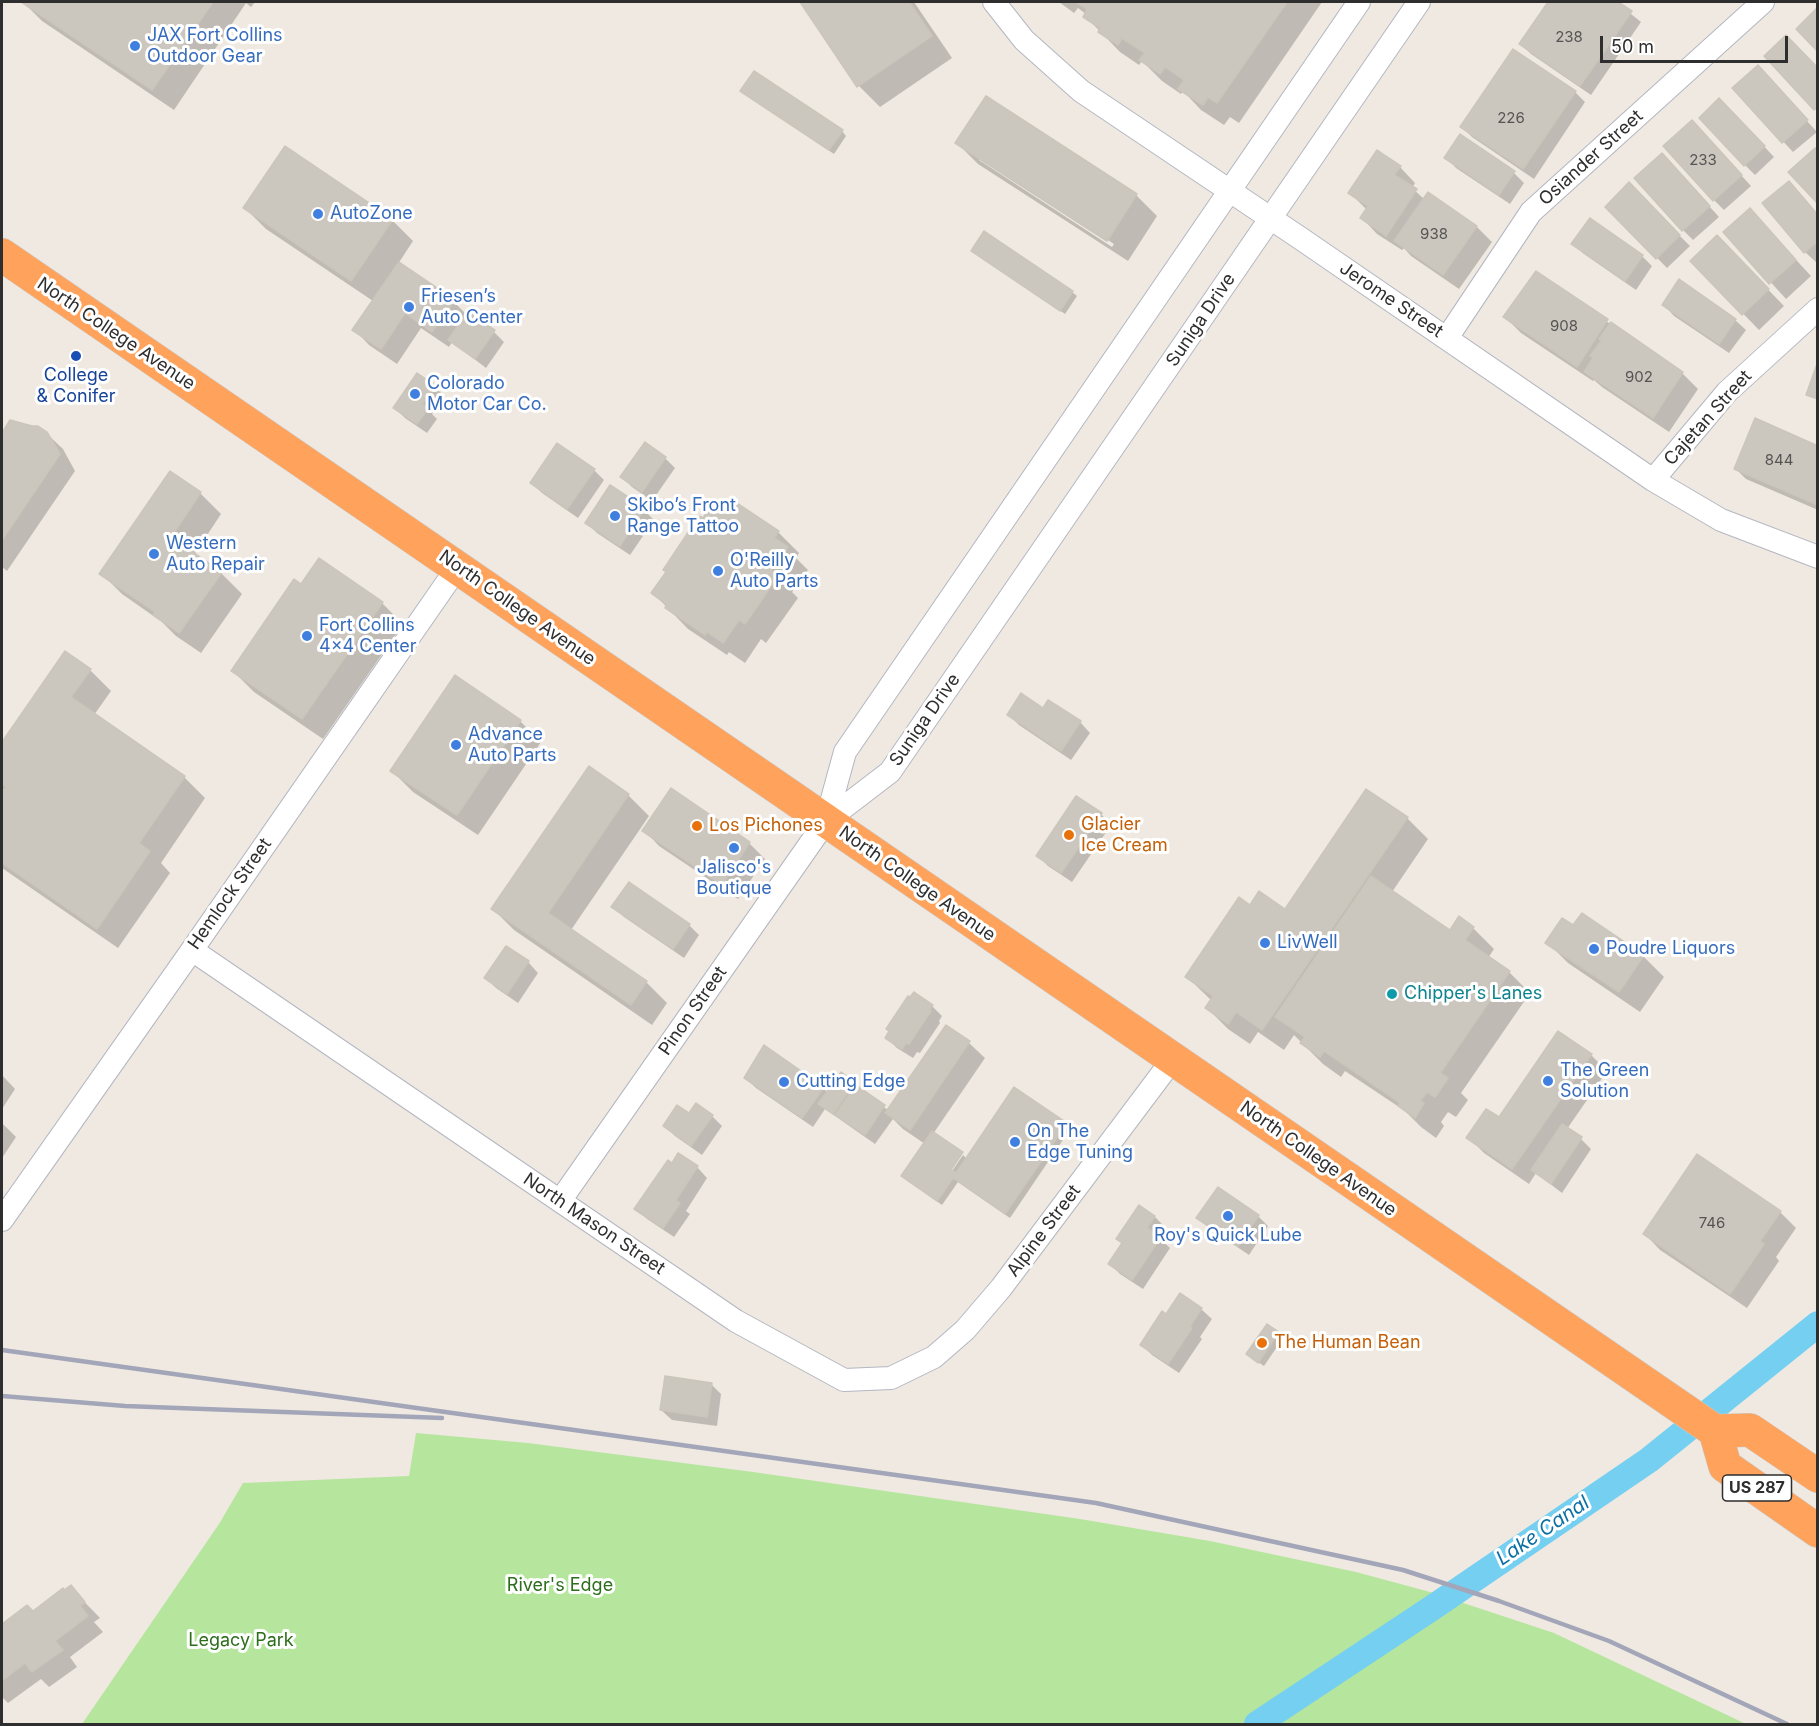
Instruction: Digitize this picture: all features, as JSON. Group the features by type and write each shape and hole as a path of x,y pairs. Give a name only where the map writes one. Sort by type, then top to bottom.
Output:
{"highway":[{"name":"North College Avenue","path":"2,255 1715,1431"},
{"name":"US 287","path":"1818,1476 1750,1430 1715,1431 1725,1466 1818,1531"}],"street":[{"name":"Jerome Street","path":"994,2 1024,40 1081,91 1653,480 1721,520 1818,557"},
{"path":"826,821 845,752 1359,2"},
{"name":"Suniga Drive","path":"826,821 890,772 1419,2"},
{"name":"Osiander Street","path":"1447,338 1531,212 1763,2"},
{"name":"Cajetan Street","path":"1653,480 1726,392 1818,309"},
{"name":"Hemlock Street","path":"2,1220 457,568"},
{"name":"Pinon Street","path":"560,1201 826,821"},
{"name":"North Mason Street","path":"192,950 736,1322 844,1380 891,1378 934,1357 965,1330 1001,1288"},
{"name":"Alpine Street","path":"1001,1288 1173,1059"}],"green space":[{"name":"River's Edge","path":"416,1433 528,1443 753,1472 1080,1519 1210,1541 1356,1572 1430,1592 1554,1633 1746,1724 82,1724 219,1524 243,1483 409,1476"}],"building":[{"name":"JAX Fort Collins Outdoor Gear","path":"21,2 213,2 152,90"},
{"path":"800,2 909,2 932,36 857,87"},
{"path":"1076,2 1287,2 1217,103 1208,97 1203,105 1178,89 1184,80 1165,67 1160,74 1139,60 1145,53 1122,38 1118,45 1098,32 1100,28 1083,17 1087,9"},
{"path":"1548,2 1618,2 1632,11 1580,86 1519,44"},
{"path":"1818,7 1818,52 1796,29"},
{"path":"1786,35 1818,68 1818,107 1814,110 1764,56"},
{"path":"1513,49 1576,91 1523,169 1460,127"},
{"path":"1758,65 1808,120 1782,143 1732,88"},
{"path":"754,71 843,130 829,150 740,91"},
{"path":"986,96 1137,194 1107,241 955,143"},
{"path":"1719,98 1765,146 1744,166 1699,118"},
{"path":"1692,120 1742,175 1713,201 1663,146"},
{"path":"1460,134 1515,171 1499,195 1444,158"},
{"name":"AutoZone","path":"285,146 393,219 351,281 243,208"},
{"path":"1815,148 1818,151 1818,204 1788,172"},
{"path":"1377,150 1401,166 1394,175 1417,189 1386,236 1360,218 1368,206 1348,193"},
{"path":"1662,153 1710,206 1682,231 1634,178"},
{"path":"1789,181 1818,215 1818,241 1804,253 1762,203"},
{"path":"1629,182 1680,235 1656,259 1605,207"},
{"path":"1428,192 1477,226 1443,275 1394,241"},
{"path":"1750,208 1796,260 1769,284 1723,232"},
{"path":"1590,218 1643,255 1625,281 1571,244"},
{"path":"984,231 1073,291 1060,311 971,251"},
{"path":"1717,235 1769,289 1742,315 1690,261"},
{"name":"Friesen’s Auto Center","path":"399,262 455,300 432,332 405,313 381,349 352,330"},
{"path":"1536,271 1608,319 1577,367 1503,317"},
{"path":"1679,279 1736,319 1719,344 1662,305"},
{"path":"468,311 495,330 475,359 448,340"},
{"path":"1611,322 1683,372 1653,418 1584,372 1593,358 1590,356 1602,340 1599,339"},
{"path":"1818,364 1818,399 1806,395"},
{"name":"Colorado Motor Car Co.","path":"417,373 435,385 422,404 428,408 417,424 393,408"},
{"path":"1755,418 1818,446 1818,505 1734,469"},
{"path":"10,420 38,426 47,432 60,454 2,540 2,433"},
{"path":"645,442 666,457 642,492 620,477"},
{"path":"557,443 595,469 567,509 530,483"},
{"name":"Western Auto Repair","path":"170,471 201,492 171,537 222,572 179,633 153,615 155,612 99,574"},
{"name":"Skibo’s Front Range Tattoo","path":"610,485 645,508 620,546 585,523"},
{"name":"O'Reilly Auto Parts","path":"716,499 733,510 737,503 779,531 774,538 788,547 771,571 778,576 745,624 739,620 723,643 707,632 705,635 665,608 667,605 651,593 666,572 663,570 699,516 703,518"},
{"name":"Fort Collins 4x4 Center","path":"319,558 383,602 302,719 231,671 294,579 301,584"},
{"path":"65,651 91,669 71,697 185,776 139,843 150,851 97,929 2,863 2,794 6,787 2,784 2,742"},
{"name":"Advance Auto Parts","path":"455,675 521,720 457,815 390,771"},
{"path":"1021,693 1043,708 1048,700 1081,721 1061,751 1007,715"},
{"path":"589,766 629,794 548,913 647,981 631,1005 491,909"},
{"path":"671,788 750,842 722,885 642,831"},
{"name":"LivWell","path":"1366,789 1408,817 1262,1030 1236,1012 1228,1024 1205,1008 1213,996 1185,977 1239,897 1250,905 1259,891 1285,909"},
{"name":"Glacier Ice Cream","path":"1076,796 1102,813 1061,873 1036,856"},
{"name":"Chipper's Lanes","path":"1371,876 1450,930 1459,916 1474,927 1465,940 1510,971 1440,1073 1448,1078 1435,1097 1427,1092 1420,1101 1424,1103 1415,1118 1398,1106 1400,1103 1324,1051 1320,1057 1300,1043 1305,1037 1275,1017"},
{"path":"629,882 690,924 673,949 611,907"},
{"name":"Poudre Liquors","path":"1582,913 1644,955 1619,992 1545,943 1562,918 1573,925"},
{"path":"506,946 529,961 507,994 484,978"},
{"path":"914,992 933,1005 909,1044 906,1043 902,1049 885,1038 889,1031 886,1029 908,996 910,997"},
{"path":"946,1025 970,1041 910,1130 885,1113"},
{"name":"The Green Solution","path":"1558,1031 1592,1054 1512,1169 1466,1138 1486,1109 1499,1117"},
{"name":"Cutting Edge","path":"764,1045 824,1087 802,1118 744,1078"},
{"path":"841,1072 855,1082 833,1114 818,1104"},
{"path":"856,1085 885,1105 865,1135 835,1115"},
{"name":"On The Edge Tuning","path":"1014,1087 1067,1123 1005,1214 953,1178 937,1201 901,1176 932,1131 963,1152 951,1170 956,1173"},
{"path":"696,1103 713,1115 691,1146 663,1126 677,1105 689,1113"},
{"path":"1562,1124 1582,1137 1551,1184 1531,1170"},
{"path":"678,1153 698,1166 676,1200 680,1203 663,1228 634,1209 668,1160 672,1163"},
{"path":"1697,1154 1781,1211 1760,1241 1764,1244 1730,1294 1643,1234"},
{"name":"Roy's Quick Lube","path":"1218,1187 1259,1215 1238,1246 1196,1218"},
{"path":"1139,1205 1155,1216 1147,1228 1161,1237 1132,1280 1108,1264 1122,1243 1116,1239"},
{"path":"1180,1293 1202,1308 1190,1326 1192,1328 1168,1364 1140,1345 1162,1311 1166,1314"},
{"name":"The Human Bean","path":"1267,1324 1279,1332 1258,1363 1246,1354"},
{"path":"665,1376 712,1383 707,1417 660,1410"},
{"path":"71,1585 85,1602 80,1606 88,1616 55,1641 63,1650 32,1672 25,1663 2,1681 2,1624 27,1605 33,1611 63,1588 64,1590"}],"waterway":[{"name":"Lake Canal","path":"1257,1724 1649,1460 1818,1324"}],"railway":[{"path":"2,1350 1096,1503 1403,1570 1499,1601 1609,1641 1787,1724"},
{"path":"2,1396 125,1406 442,1418"}],"place":[{"name":"JAX Fort Collins Outdoor Gear","path":"135,46"},
{"name":"AutoZone","path":"318,214"},
{"name":"Friesen’s Auto Center","path":"409,307"},
{"name":"College & Conifer","path":"76,356"},
{"name":"Colorado Motor Car Co.","path":"415,394"},
{"name":"Skibo’s Front Range Tattoo","path":"615,516"},
{"name":"Western Auto Repair","path":"154,554"},
{"name":"O'Reilly Auto Parts","path":"718,571"},
{"name":"Fort Collins 4x4 Center","path":"307,636"},
{"name":"Advance Auto Parts","path":"456,745"},
{"name":"Los Pichones","path":"697,826"},
{"name":"Glacier Ice Cream","path":"1069,835"},
{"name":"Jalisco's Boutique","path":"734,848"},
{"name":"LivWell","path":"1265,943"},
{"name":"Poudre Liquors","path":"1594,949"},
{"name":"Chipper's Lanes","path":"1392,994"},
{"name":"The Green Solution","path":"1548,1081"},
{"name":"Cutting Edge","path":"784,1082"},
{"name":"On The Edge Tuning","path":"1015,1142"},
{"name":"Roy's Quick Lube","path":"1228,1216"},
{"name":"The Human Bean","path":"1262,1343"}],"park label":[{"name":"Legacy Park","path":"241,1641"}]}
